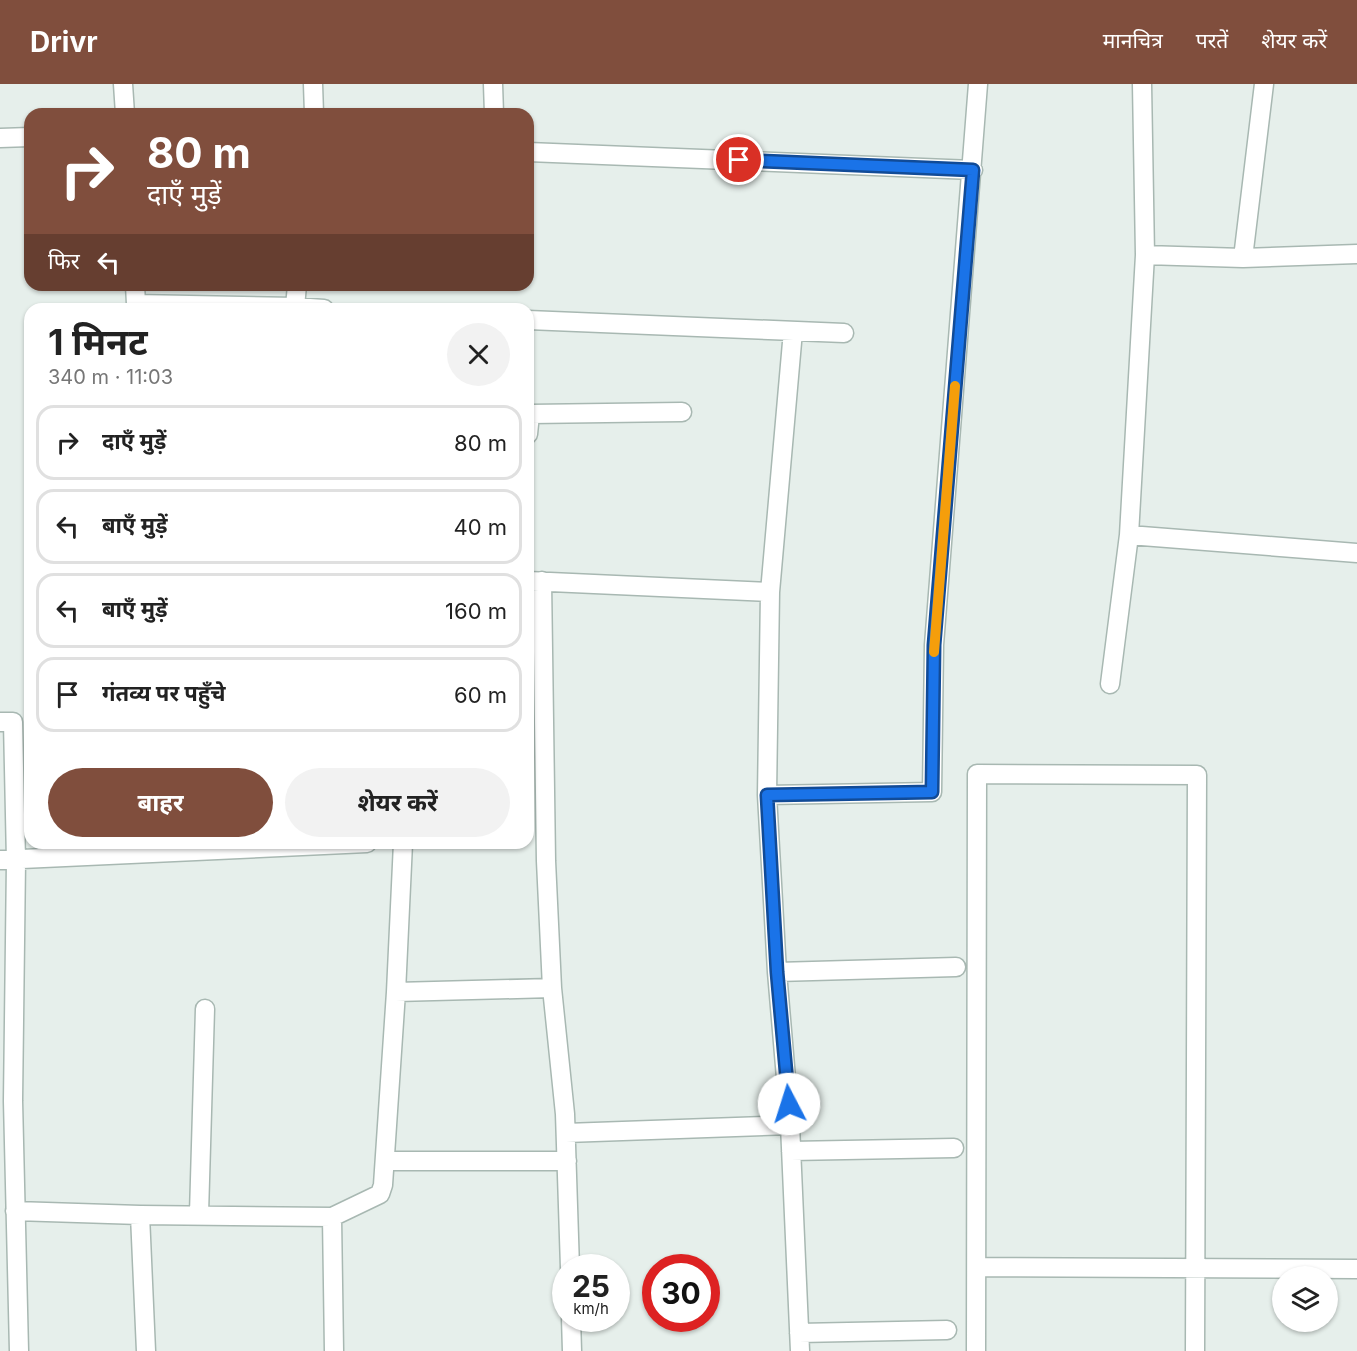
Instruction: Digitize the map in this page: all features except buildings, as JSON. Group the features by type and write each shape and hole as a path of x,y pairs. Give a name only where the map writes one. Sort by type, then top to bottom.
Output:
{"street":[{"path":"123,84 125,108"},
{"path":"313,84 314,108"},
{"path":"493,84 494,108"},
{"path":"767,795 932,792 934,645 978,84"},
{"path":"1110,684 1129,535 1145,255 1142,84"},
{"path":"1243,258 1264,84"},
{"path":"0,138 24,137"},
{"path":"534,152 973,170"},
{"path":"1145,255 1243,258 1357,254"},
{"path":"534,320 844,333"},
{"path":"794,331 770,592 767,795 777,972 790,1125 799,1342 947,1330"},
{"path":"534,414 682,412"},
{"path":"1129,535 1357,553"},
{"path":"570,1254 566,1133 552,988 535,581 770,592"},
{"path":"14,722 8,860 6,1100 15,1210 19,1351"},
{"path":"976,1351 977,774 1197,775 1195,1351"},
{"path":"8,860 240,849"},
{"path":"15,1210 140,1215 332,1217 380,1194 385,1161 403,849"},
{"path":"777,972 956,967"},
{"path":"396,992 552,988"},
{"path":"199,1214 205,1009"},
{"path":"566,1133 790,1125"},
{"path":"791,1151 954,1148"},
{"path":"385,1161 567,1161"},
{"path":"140,1215 146,1351"},
{"path":"332,1217 334,1351"},
{"path":"976,1267 1196,1270 1357,1269"},
{"path":"571,1332 572,1351"}],"slow traffic":[{"path":"934,652 955,386"}],"route":[{"path":"739,160 973,170 934,645 932,792 767,795 777,972 789,1104"}]}
